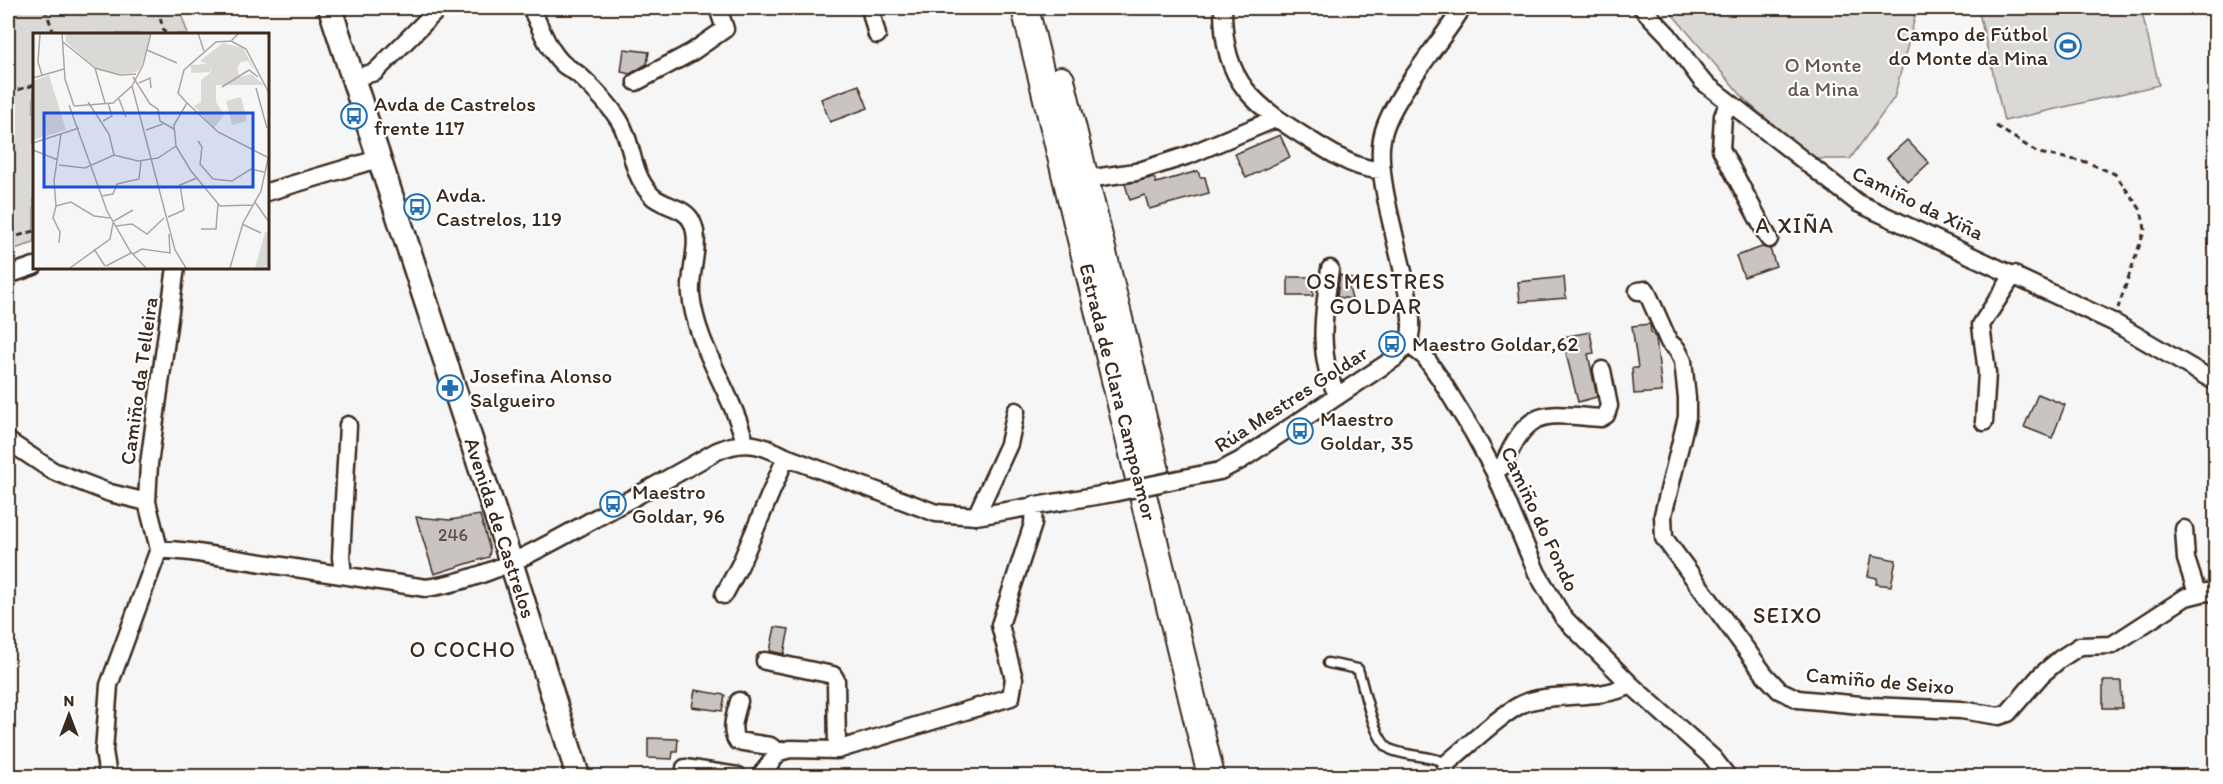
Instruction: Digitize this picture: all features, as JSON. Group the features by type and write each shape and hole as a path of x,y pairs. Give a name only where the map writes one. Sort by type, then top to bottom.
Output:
{"main road":[{"name":"Avenida de Castrelos","path":"330,8 381,158 578,777"},
{"name":"Estrada de Clara Campoamor","path":"1025,8 1211,777"},
{"name":"Estrada de Clara Campoamor","path":"1043,8 1229,777"}],"street":[{"path":"108,777 104,751 109,685 159,549 426,588 491,570 543,548 717,451 745,443 740,423 706,349 693,308 691,291 695,234 693,223 684,212 652,196 632,164 621,123 581,77 562,63 550,46 531,8"},
{"path":"636,82 692,52 725,29 718,8"},
{"path":"870,8 877,35"},
{"path":"1223,8 1227,54 1242,85 1275,119 1334,155 1367,170 1382,170"},
{"path":"1407,343 1410,335 1410,305 1382,170 1381,141 1389,117 1462,8"},
{"name":"Camiño da Xiña","path":"1642,8 1668,35 1702,81 1858,203 2113,322 2216,382"},
{"path":"354,78 375,72 436,11"},
{"path":"1729,102 1723,116 1721,149 1769,239"},
{"path":"1086,179 1136,172 1189,155 1275,119"},
{"path":"268,192 381,158"},
{"path":"8,274 33,266"},
{"name":"Camiño da Telleira","path":"159,549 147,502 149,464 176,268"},
{"path":"1330,269 1323,325 1328,376 1338,396"},
{"path":"1984,422 1988,373 1981,325 2014,274"},
{"name":"Camiño de Seixo","path":"1638,291 1646,290 1669,342 1683,361 1687,417 1663,515 1664,538 1765,675 1779,690 1798,699 1871,706 1960,710 1999,716 2008,713 2041,675 2080,646 2112,645 2165,610 2197,593 2216,593"},
{"name":"Rúa Mestres Goldar","path":"745,443 764,446 786,458 936,513 976,516 1113,493 1220,471 1395,358 1407,343"},
{"name":"Camiño do Fondo","path":"1407,343 1425,357 1441,380 1494,471 1550,598 1563,617 1631,685 1713,758 1727,777"},
{"path":"1494,471 1503,465 1510,446 1535,418 1552,414 1601,418 1606,415 1609,406 1602,370"},
{"path":"976,516 1009,444 1016,411"},
{"path":"343,575 341,557 348,425"},
{"name":"Camiño da Telleira","path":"8,441 53,471 110,493 147,502"},
{"path":"723,595 740,565 786,458"},
{"path":"760,777 779,752 790,749 837,750 1011,697 1014,679 1000,625 1033,524 1034,505"},
{"path":"2184,529 2186,559 2197,593"},
{"path":"765,661 833,675 836,680 837,750"},
{"path":"1446,770 1514,709 1527,702 1615,693 1631,685"},
{"path":"739,701 734,738 737,741 770,746 779,752"},
{"path":"685,768 738,777"}],"lane":[{"path":"1328,663 1358,669 1379,738 1390,749 1435,757 1446,770"}],"path":[{"path":"45,8 54,33"},
{"path":"157,8 165,33"},
{"path":"2209,8 2216,66"},
{"path":"8,93 33,85"},
{"path":"1996,126 2038,153 2086,162 2115,174 2141,210 2145,229 2113,322"},
{"path":"8,239 33,231"}],"green space":[{"path":"8,8 179,8 188,33 33,33 33,243 8,251"},
{"name":"O Monte da Mina","path":"1667,8 1908,8 1915,17 1894,98 1850,159 1813,159 1747,102"},
{"name":"Campo de Fútbol do Monte da Mina","path":"1978,8 2141,8 2159,85 2004,121"}],"building":[{"path":"624,49 649,52 647,64 630,74 621,72"},
{"path":"859,85 868,108 830,122 821,99"},
{"path":"1280,135 1290,157 1246,178 1235,154"},
{"path":"1907,140 1929,163 1908,182 1887,158"},
{"path":"1198,171 1200,177 1205,177 1209,193 1149,209 1145,195 1130,200 1125,184 1151,178 1155,179 1156,183"},
{"path":"1762,247 1770,249 1776,266 1744,277 1736,256"},
{"path":"1340,275 1357,280 1349,288 1352,299 1337,297"},
{"path":"1288,277 1312,277 1313,296 1288,296"},
{"path":"1564,277 1566,298 1520,302 1518,282"},
{"path":"1650,324 1651,332 1656,338 1662,392 1634,394 1632,368 1638,368 1632,326"},
{"path":"1590,332 1594,353 1588,354 1597,397 1578,402 1562,337"},
{"path":"2038,394 2065,405 2052,438 2024,427"},
{"path":"480,515 490,550 489,557 434,574 416,517 450,520"},
{"path":"1872,555 1896,560 1891,586 1876,584 1877,578 1868,576"},
{"path":"775,627 789,629 784,654 770,651"},
{"path":"2103,681 2121,681 2122,708 2103,708"},
{"path":"695,690 725,695 722,711 692,707"},
{"path":"648,738 678,739 677,752 673,752 672,759 648,758"}],"place":[{"name":"Campo de Fútbol do Monte da Mina","path":"2068,46"},
{"name":"Avda de Castrelos frente 117","path":"354,116"},
{"name":"Avda. Castrelos, 119","path":"417,207"},
{"name":"Maestro Goldar,62","path":"1392,344"},
{"name":"Josefina Alonso Salgueiro","path":"450,388"},
{"name":"Maestro Goldar, 35","path":"1300,431"},
{"name":"Maestro Goldar, 96","path":"613,504"}],"district":[{"name":"A XIÑA","path":"1795,225"},
{"name":"OS MESTRES GOLDAR","path":"1376,294"},
{"name":"SEIXO","path":"1788,615"},
{"name":"O COCHO","path":"463,649"}]}
